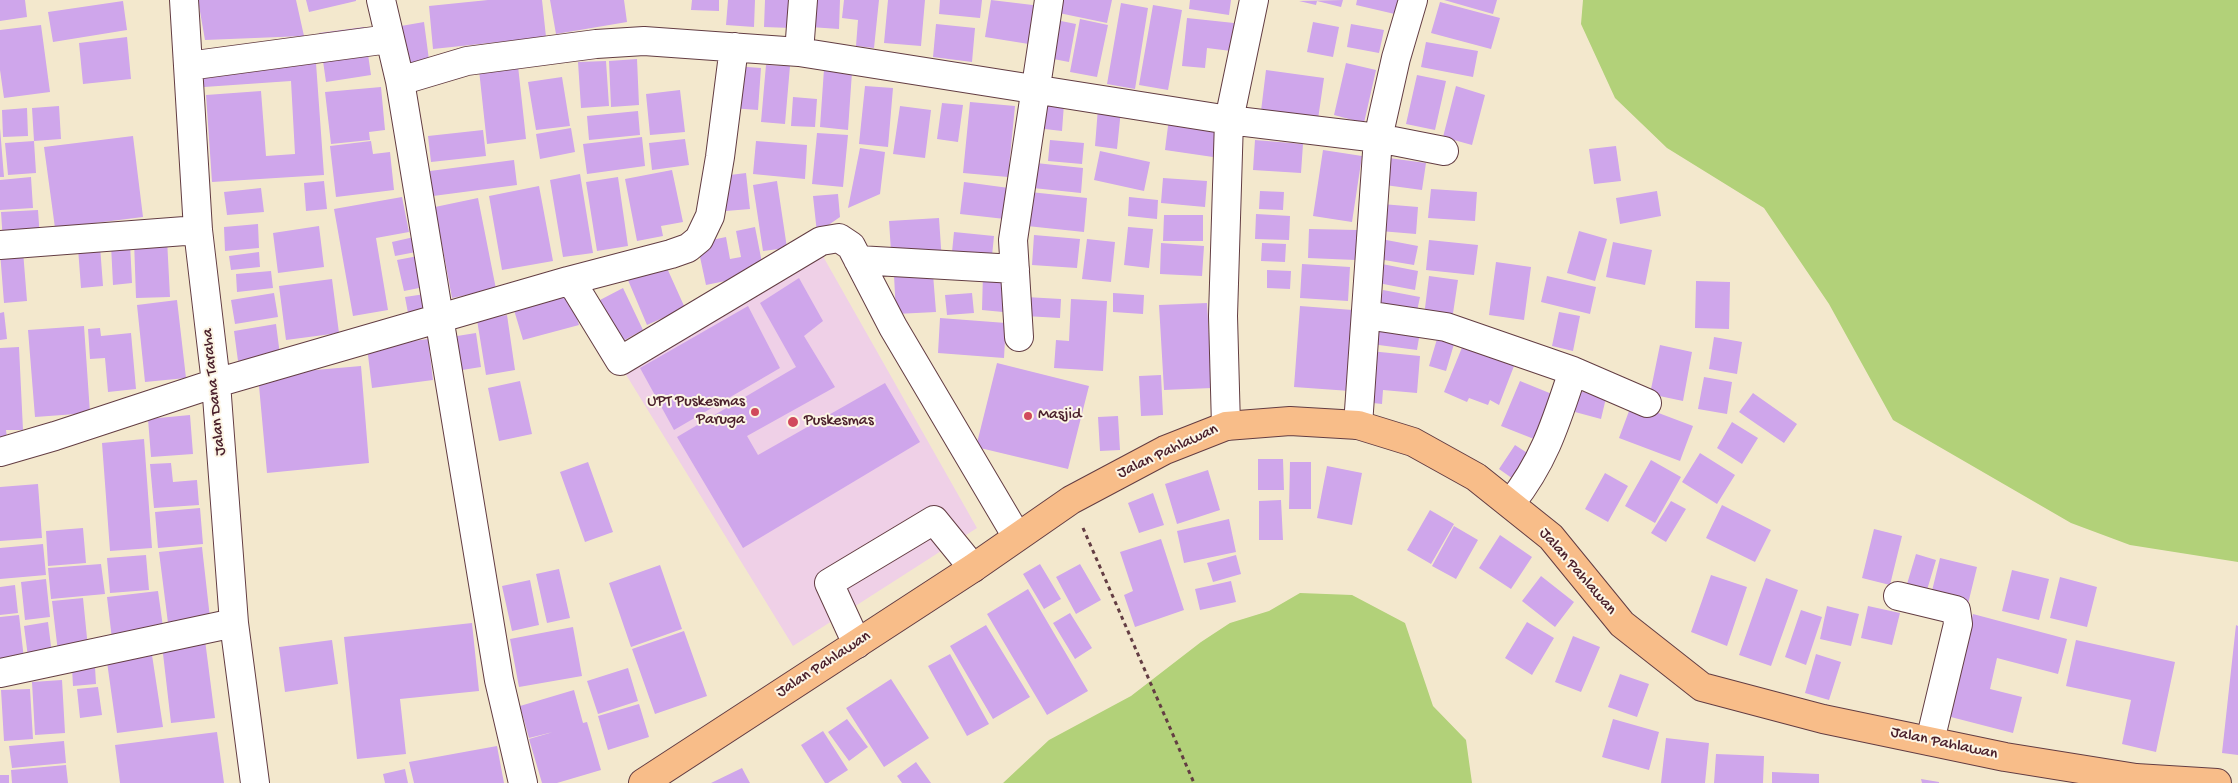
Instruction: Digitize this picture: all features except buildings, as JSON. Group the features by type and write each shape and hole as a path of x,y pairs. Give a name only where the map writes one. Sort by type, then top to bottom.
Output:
{"main road":[{"name":"Jalan Pahlawan","path":"643,783 973,568 1016,536 1070,500 1165,450 1226,426 1290,421 1358,424 1413,442 1476,477 1511,503 1551,537 1622,624 1702,687 1824,719 2005,758 2136,778 2217,783"}],"street":[{"name":"Jalan Dana Taraha","path":"184,0 198,230 216,383 234,623 255,783"},
{"path":"381,0 400,81 499,680 523,783"},
{"path":"799,52 803,0"},
{"path":"1019,337 1013,240 1034,89 1049,0"},
{"path":"1226,426 1224,316 1229,120 1254,0"},
{"path":"1358,424 1378,138 1400,42 1413,0"},
{"path":"188,66 389,39"},
{"path":"400,81 467,61 596,44 644,41 734,47 799,52 1229,120 1378,138 1444,151"},
{"path":"0,452 216,383 688,248 699,239 710,216 720,157 734,47"},
{"path":"0,245 198,230"},
{"path":"568,281 576,289 620,361 821,242 839,238 851,246 893,327 1016,536"},
{"path":"858,260 1015,269"},
{"path":"1366,315 1446,326 1573,370 1647,403"},
{"path":"1511,503 1531,478 1552,435 1573,370"},
{"path":"857,644 829,583 934,520 973,568"},
{"path":"1898,596 1956,610 1958,624 1930,741"},
{"path":"0,673 234,623"}],"path":[{"path":"1070,500 1117,601 1194,783"}],"shaded area":[{"path":"820,251 977,528 793,646 625,373"}],"green space":[{"path":"1583,0 2238,0 2238,562 2130,545 2071,523 1893,420 1829,304 1764,208 1667,148 1615,98 1581,24"},
{"path":"1300,593 1352,595 1405,623 1433,706 1466,740 1472,783 1003,783 1049,740 1131,696 1201,642 1230,623 1269,611"}],"place":[{"name":"UPT Puskesmas Paruga","path":"755,412"},
{"name":"Masjid","path":"1028,416"},
{"name":"Puskesmas","path":"793,422"}]}
